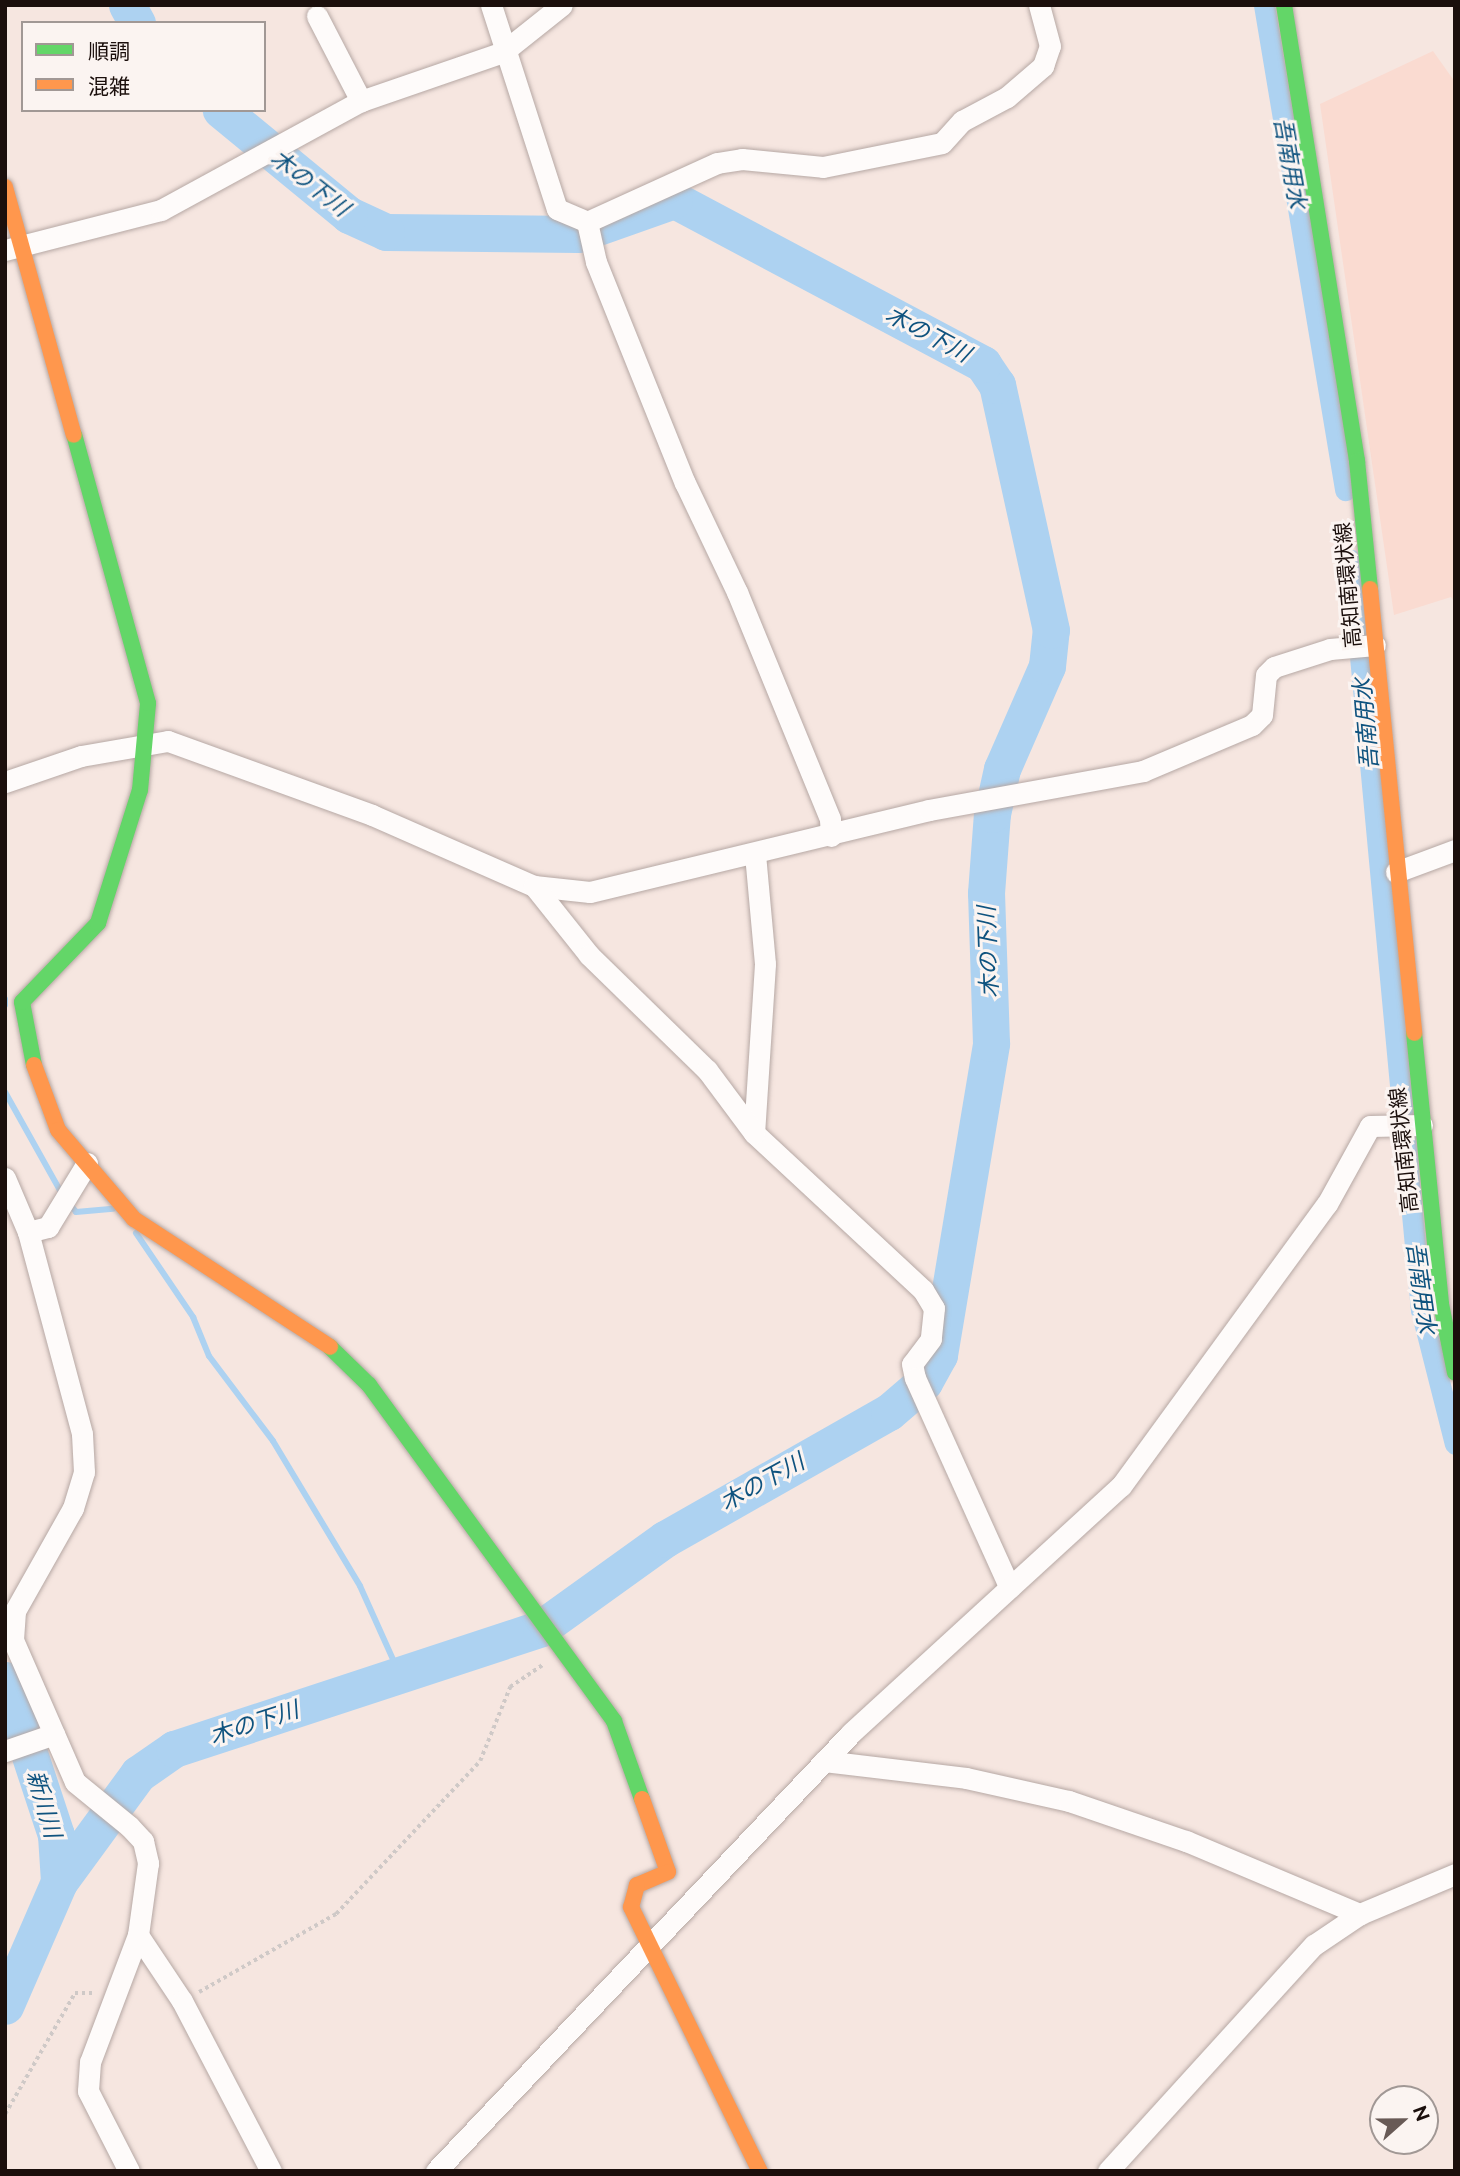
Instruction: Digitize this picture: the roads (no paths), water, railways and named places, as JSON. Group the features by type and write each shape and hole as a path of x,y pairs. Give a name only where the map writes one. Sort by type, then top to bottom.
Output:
{"street":[{"path":"491,5 503,52 535,130 556,209 589,229 685,483 737,592 825,806 831,836"},
{"path":"12,248 161,210 290,137 361,101 503,52 562,5"},
{"path":"589,229 717,163 742,159 823,167 942,143 962,121 1007,97 1043,66 1050,46 1039,5"},
{"name":"高知南環状線","path":"1284,5 1357,461 1365,645 1396,872 1409,1125 1455,1373"},
{"path":"317,16 361,101"},
{"path":"5,187 12,248 141,663 148,744 141,790 98,923 22,1002 22,1024 45,1103 87,1163 134,1220 317,1334 369,1385 567,1651 628,1749 668,1872 637,1885 631,1907 760,2171"},
{"path":"5,782 81,756 148,744 195,747 534,886 590,892 981,799 1005,798 1082,777 1143,771 1252,725 1262,715 1266,675 1274,667 1365,645"},
{"path":"1396,872 1455,850"},
{"path":"754,1133 765,964 755,854"},
{"path":"534,886 589,955 707,1070 754,1133 923,1290 934,1308 931,1339 912,1364 915,1378 1010,1588"},
{"path":"436,2171 824,1761 1121,1486 1327,1204 1370,1126 1409,1125"},
{"path":"28,1232 48,1227 87,1163"},
{"path":"5,1178 28,1232 83,1447 84,1472 73,1508 15,1611 13,1640 49,1736 75,1782 96,1803 130,1826 143,1841 148,1863 138,1935 90,2062 88,2091 129,2171"},
{"path":"7,1751 49,1736"},
{"path":"824,1761 966,1778 1069,1801 1199,1846 1360,1914"},
{"path":"1108,2171 1286,1970 1360,1914 1455,1874"},
{"path":"138,1935 182,2001 271,2171"}],"waterway":[{"name":"木の下川","path":"127,5 136,21"},
{"name":"吾南用水","path":"1264,5 1345,490"},
{"name":"木の下川","path":"59,1882 138,1774 174,1749 541,1628 665,1539 889,1412 924,1382 939,1355 991,1043 986,893 992,814 1002,769 1047,666 1051,630 997,385 983,364 674,200 578,234 386,232 349,215 223,112"},
{"name":"吾南用水","path":"1351,560 1421,1310 1455,1444"},
{"path":"5,999 5,1005"},
{"path":"5,1092 62,1194"},
{"path":"69,1203 76,1212 113,1209"},
{"path":"136,1233 193,1317 209,1356 273,1441 360,1586 400,1675"},
{"name":"新川川","path":"5,1680 56,1835 59,1882 5,2006"}]}
